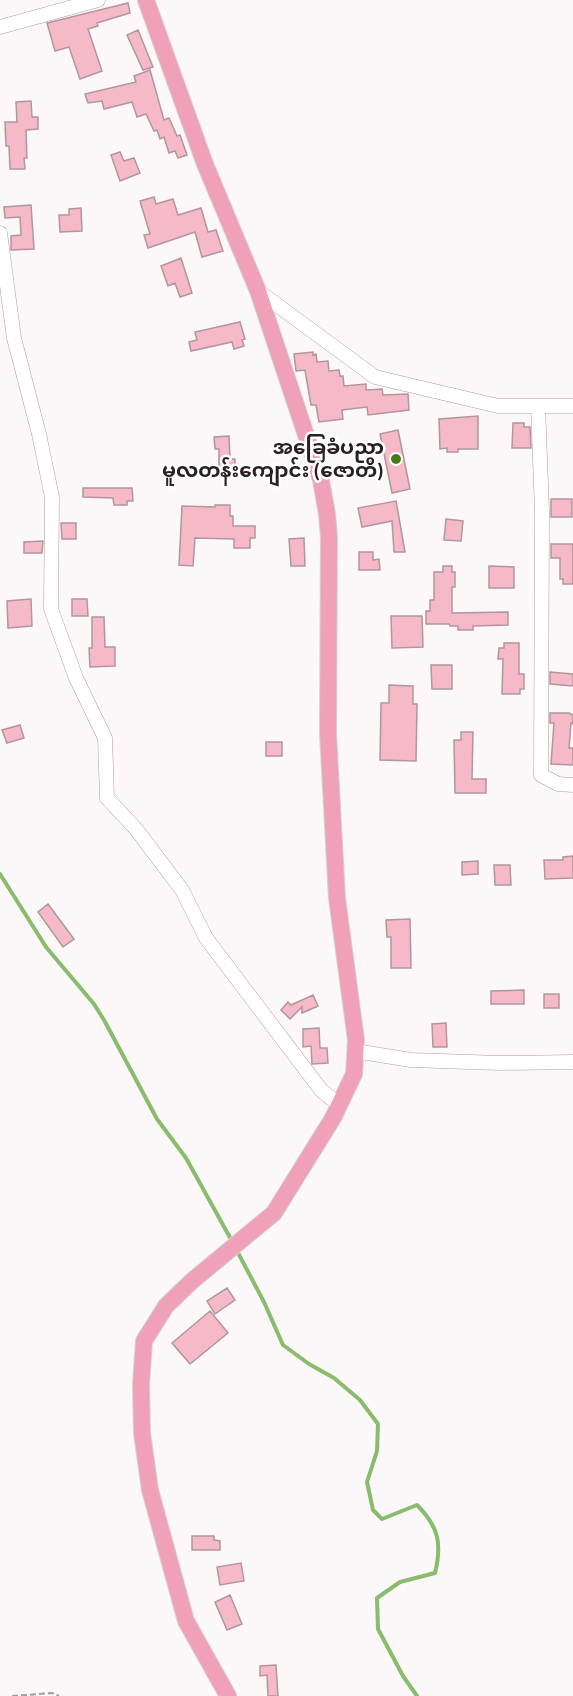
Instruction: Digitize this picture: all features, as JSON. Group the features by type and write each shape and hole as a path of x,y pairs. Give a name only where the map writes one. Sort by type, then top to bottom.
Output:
{"main road":[{"path":"146,0 205,164 258,291 321,480 327,514 330,566 328,734 337,898 356,1051 354,1074 333,1118 274,1213 192,1281 166,1306 144,1341 141,1384 142,1432 150,1490 186,1621 228,1696"}],"street":[{"path":"0,27 98,0"},
{"path":"0,233 14,338 39,434 52,497 51,609 76,678 105,738 107,798 136,829 182,890 207,938 321,1090 339,1105"},
{"path":"258,291 375,377 498,406 573,406"},
{"path":"538,406 542,511 541,775 558,784 573,785"},
{"path":"356,1051 411,1060 499,1063 573,1062"}],"path":[{"path":"12,1696 52,1693 59,1696"}],"building":[{"path":"128,3 130,13 97,23 98,26 88,29 102,71 80,79 69,47 55,51 47,23"},
{"path":"138,30 153,67 143,70 127,35"},
{"path":"150,70 164,120 169,118 177,136 180,135 187,155 178,158 175,151 169,153 164,137 160,139 146,114 137,117 132,102 104,109 102,101 88,103 85,94 136,82 134,76"},
{"path":"31,101 32,117 38,117 38,129 26,130 25,169 10,169 5,122 17,122 16,102"},
{"path":"120,152 124,161 134,158 140,173 120,181 111,155"},
{"path":"154,197 156,204 173,199 178,215 201,208 208,232 216,230 223,251 202,257 195,232 148,248 144,235 150,234 140,201"},
{"path":"31,205 34,249 11,250 11,236 21,235 20,217 5,218 4,207"},
{"path":"81,208 82,231 60,232 59,215 69,215 69,209"},
{"path":"181,258 192,293 180,297 175,283 168,286 161,266"},
{"path":"240,322 245,339 242,340 244,346 234,349 232,342 191,351 189,342 197,340 195,332"},
{"path":"313,352 313,355 316,354 317,362 328,361 329,371 339,370 340,376 343,376 344,386 366,384 366,390 382,389 383,395 408,394 409,410 368,415 367,407 342,410 343,419 319,422 316,405 311,405 305,370 296,371 294,354"},
{"path":"478,416 478,449 458,449 458,452 447,452 447,448 440,449 439,419"},
{"path":"513,423 524,423 524,427 530,427 531,448 512,448"},
{"path":"398,430 410,489 392,493 380,434"},
{"path":"229,436 230,459 235,459 235,477 219,477 219,449 215,449 214,437"},
{"path":"83,488 132,488 133,501 127,501 127,505 114,505 113,498 83,497"},
{"path":"551,499 572,499 572,517 551,517"},
{"path":"396,501 405,552 394,552 392,521 362,527 358,508"},
{"path":"215,505 230,505 233,526 255,526 255,538 250,538 250,548 234,548 234,539 195,538 193,566 179,565 182,506 215,507"},
{"path":"446,519 463,521 461,541 444,540"},
{"path":"61,523 76,523 76,539 62,539"},
{"path":"304,538 305,566 291,566 289,539"},
{"path":"43,541 42,553 24,553 24,542"},
{"path":"551,544 573,544 573,584 563,584 563,579 560,579 560,558 551,558"},
{"path":"359,552 373,552 373,560 379,559 380,570 359,570"},
{"path":"443,566 452,566 452,572 455,572 455,587 452,587 452,613 508,612 508,625 473,626 473,630 458,630 458,626 449,624 426,624 426,611 430,611 430,600 434,600 434,572 443,572"},
{"path":"489,566 514,567 514,588 489,588"},
{"path":"31,599 32,626 8,628 7,601"},
{"path":"72,599 87,599 88,616 72,616"},
{"path":"391,616 422,616 423,647 392,648"},
{"path":"92,617 104,617 105,647 115,647 115,666 90,667"},
{"path":"504,643 519,643 519,674 524,674 524,689 520,689 520,694 502,694 503,659 498,659 499,648 504,648"},
{"path":"431,665 452,665 452,689 432,689"},
{"path":"550,672 573,674 573,686 550,684"},
{"path":"389,685 413,686 413,704 417,704 416,761 380,760 381,703 389,703"},
{"path":"550,713 573,715 569,748 573,748 573,765 551,764 554,723 550,723"},
{"path":"20,725 24,738 7,743 2,730"},
{"path":"461,732 473,732 472,779 486,779 486,793 455,793 454,740 461,740"},
{"path":"266,742 282,742 282,756 266,756"},
{"path":"573,856 573,878 545,879 544,860 563,860 563,857"},
{"path":"478,861 478,874 462,875 462,862"},
{"path":"494,865 510,865 511,885 495,885"},
{"path":"48,904 74,939 63,947 38,912"},
{"path":"410,919 411,968 391,968 391,937 387,937 386,920"},
{"path":"524,990 524,1004 491,1004 491,991"},
{"path":"544,994 559,994 559,1008 544,1008"},
{"path":"313,995 318,1006 302,1013 302,1007 290,1019 281,1010 288,1002 291,1005"},
{"path":"446,1023 447,1047 433,1047 432,1024"},
{"path":"319,1028 320,1048 327,1048 328,1063 312,1064 311,1046 303,1047 303,1029"},
{"path":"227,1288 235,1300 215,1314 207,1301"},
{"path":"210,1311 228,1333 190,1364 172,1343"},
{"path":"192,1536 214,1536 214,1540 220,1541 220,1550 192,1550"},
{"path":"241,1563 244,1581 220,1585 217,1567"},
{"path":"230,1595 242,1624 227,1630 215,1602"},
{"path":"276,1665 278,1696 268,1696 267,1675 260,1676 260,1666"}],"waterway":[{"path":"0,874 46,947 94,1004 157,1119 186,1158 233,1243"},
{"path":"236,1249 264,1302 283,1345 309,1364 334,1378 360,1400 378,1424 377,1451 367,1482 373,1510 382,1519 417,1505 430,1521 437,1536 438,1553 435,1573 400,1582 377,1598 378,1629 403,1676 417,1696"}],"place":[{"name":"အခြေခံပညာ မူလတန်းကျောင်း (ဇောတိ)","path":"396,459"}]}
